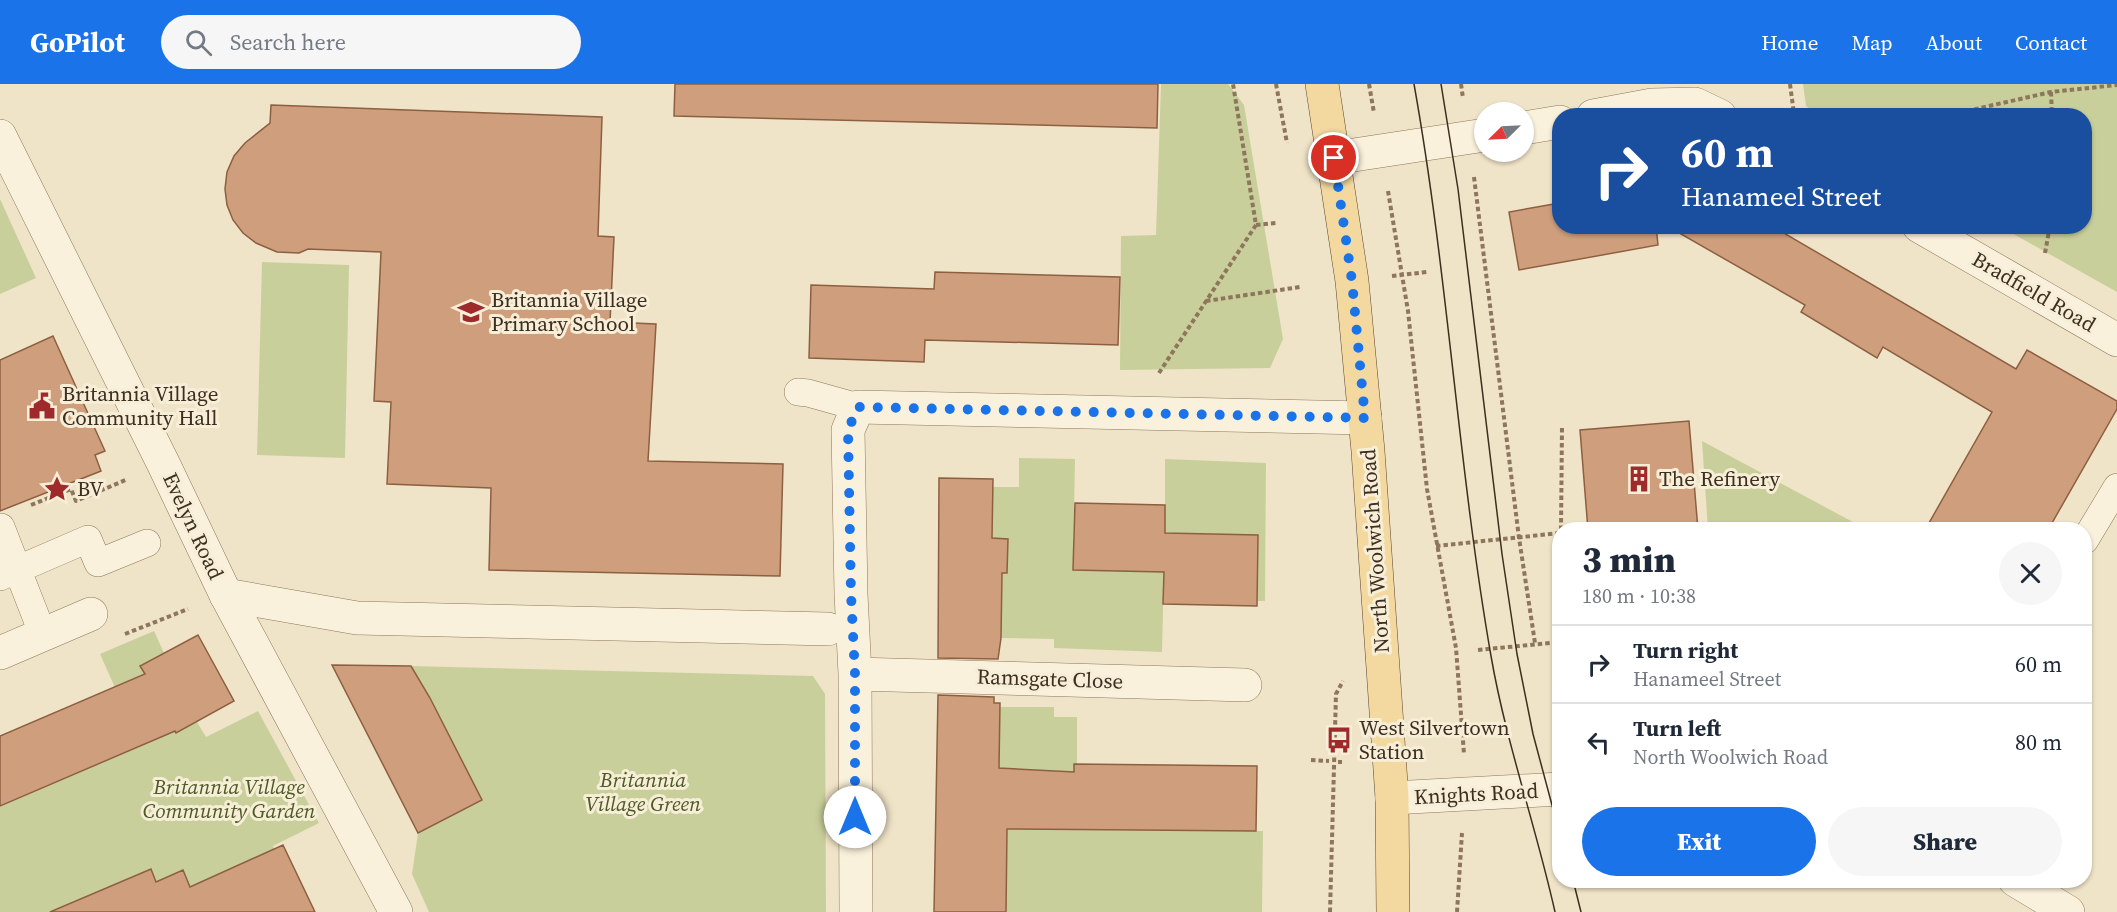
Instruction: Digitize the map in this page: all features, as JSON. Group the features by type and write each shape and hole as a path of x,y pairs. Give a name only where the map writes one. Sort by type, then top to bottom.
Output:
{"main road":[{"name":"North Woolwich Road","path":"1322,84 1352,281 1365,418 1392,798 1393,912"}],"street":[{"path":"1636,108 1704,101"},
{"path":"1534,126 1552,123"},
{"name":"Evelyn Road","path":"0,136 226,595 396,912"},
{"path":"1334,158 1474,137"},
{"name":"Bradfield Road","path":"1933,234 2117,340"},
{"path":"856,912 855,674 848,430 858,407 1365,418"},
{"path":"226,595 357,618 828,629"},
{"path":"0,653 91,614"},
{"name":"Ramsgate Close","path":"855,674 1245,685"},
{"name":"Knights Road","path":"1392,798 1552,789"},
{"path":"2028,888 2068,912"}],"lane":[{"path":"798,393 808,393 858,407"},
{"path":"2092,528 2117,487"},
{"path":"1,527 10,573 43,635"},
{"path":"10,573 88,539 98,563 147,543"}],"path":[{"path":"1158,375 1256,225 1233,84"},
{"path":"1369,84 1375,116"},
{"path":"1461,84 1474,127"},
{"path":"1790,84 1793,108"},
{"path":"1980,108 2051,92 2117,85"},
{"path":"2051,92 2052,108"},
{"path":"1480,162 1519,538 1535,644"},
{"path":"1388,187 1408,311 1427,489 1456,648 1465,760"},
{"path":"1256,225 1276,223"},
{"path":"2040,262 2045,253 2049,234"},
{"path":"1402,275 1427,272"},
{"path":"1206,302 1300,287"},
{"path":"1560,522 1562,427"},
{"path":"1,527 12,512 71,489 76,501 163,463"},
{"path":"1436,546 1552,532"},
{"path":"91,614 103,643 226,595"},
{"path":"1478,650 1552,643"},
{"path":"1330,912 1336,694 1343,680"},
{"path":"1311,760 1329,761"},
{"path":"1457,912 1462,827"}],"green space":[{"path":"1161,84 1228,84 1244,105 1283,339 1270,368 1120,370 1121,236 1156,235"},
{"path":"1803,84 2117,84 2117,292 2013,234 2092,234 2092,108 1809,108 1806,106"},
{"path":"0,199 36,278 0,294"},
{"path":"262,262 349,265 345,458 257,455"},
{"path":"1702,441 1853,522 1708,522"},
{"path":"1019,458 1075,459 1073,570 1164,572 1162,652 1054,648 1054,639 1001,638 1002,573 1007,572 1008,539 992,538 993,487 1019,487"},
{"path":"1165,459 1266,463 1265,601 1257,601 1258,535 1165,533"},
{"name":"Britannia Village Community Garden","path":"154,631 164,653 140,666 176,733 197,722 206,737 258,711 319,823 273,846 274,849 230,869 201,912 183,870 156,882 151,869 66,905 69,912 0,912 0,806 141,746 100,654"},
{"name":"Britannia Village Green","path":"411,666 813,676 825,694 826,912 429,912 412,874 418,833 482,800"},
{"path":"1000,707 1054,707 1054,717 1077,717 1073,830 1263,831 1262,912 1006,912 999,769"}],"building":[{"path":"675,84 1158,84 1157,128 674,116"},
{"path":"271,105 602,117 598,236 614,237 610,322 656,324 648,461 783,464 780,576 489,570 491,488 387,484 391,402 374,401 381,252 308,249 299,253 277,252 256,243 243,233 233,220 227,205 225,189 227,172 234,156 245,143 270,123"},
{"path":"1552,204 1552,234 1657,234 1658,245 1519,270 1509,212"},
{"path":"1681,234 1786,234 2016,369 2027,350 2117,401 2117,409 2053,522 1930,522 1992,412 1883,347 1877,358 1801,312 1805,305"},
{"path":"935,272 1120,277 1118,345 925,340 924,362 809,358 811,285 934,289"},
{"name":"Britannia Village Community Hall","path":"53,336 105,451 95,455 101,471 0,511 0,360"},
{"name":"The Refinery","path":"1689,421 1697,522 1587,522 1580,430"},
{"path":"939,478 993,479 992,538 1008,539 1007,573 1002,573 1001,638 998,659 938,658"},
{"path":"1075,503 1165,505 1165,533 1258,535 1257,606 1163,604 1164,572 1073,570"},
{"path":"198,635 234,701 176,733 175,731 0,806 0,736 145,674 140,666"},
{"path":"332,665 411,666 430,698 482,800 418,833"},
{"path":"938,695 994,697 994,703 1000,703 999,768 1074,772 1074,764 1257,766 1256,831 1007,829 1006,912 934,912"},
{"path":"283,845 315,912 50,912 151,869 156,882 183,870 190,887"}],"tram line":[{"path":"1414,84 1436,227 1470,514 1491,656 1505,721 1555,912"},
{"path":"1441,84 1458,189 1502,554 1517,654 1533,734 1552,805"},
{"path":"1575,888 1581,912"}],"place":[{"name":"Britannia Village Primary School","path":"471,312"},
{"name":"Britannia Village Community Hall","path":"42,406"},
{"name":"The Refinery","path":"1639,479"},
{"name":"BV","path":"57,489"},
{"name":"West Silvertown Station","path":"1339,740"}],"route":[{"path":"855,817 855,674 848,430 858,407 1365,418 1352,281 1334,158"}]}
